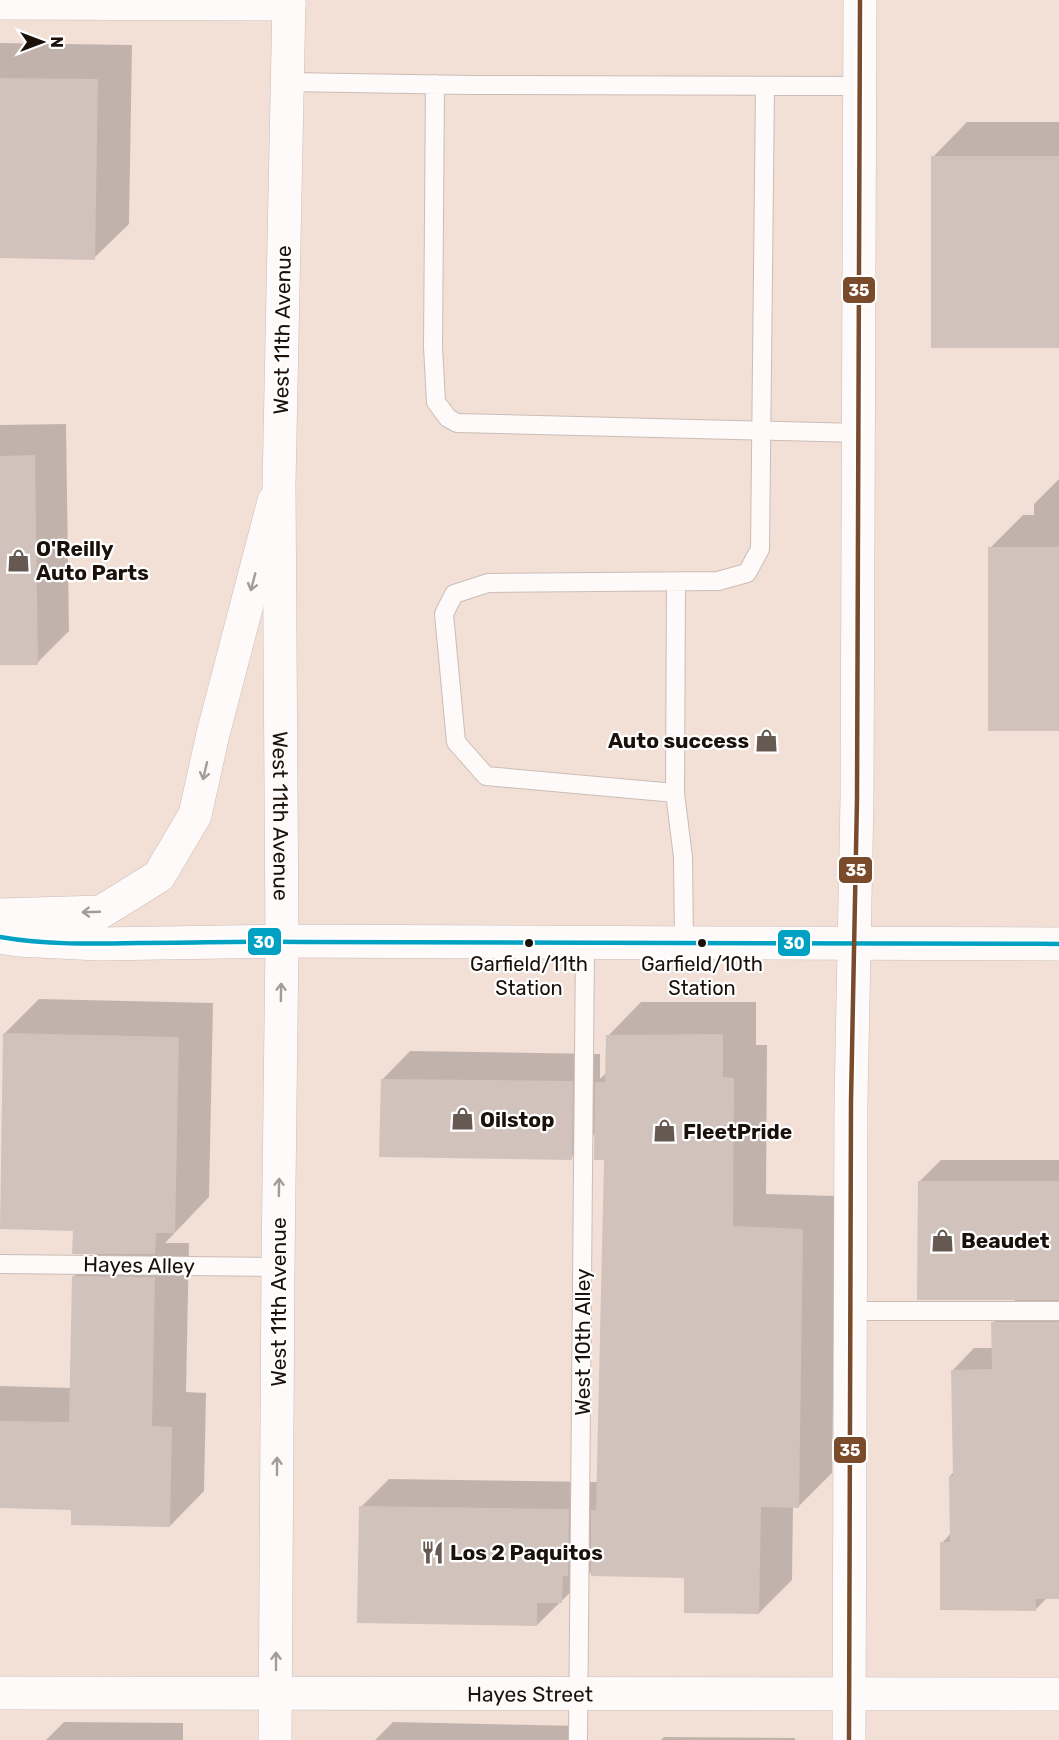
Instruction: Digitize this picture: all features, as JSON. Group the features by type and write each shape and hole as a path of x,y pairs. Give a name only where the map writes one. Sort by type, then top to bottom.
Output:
{"main road":[{"path":"849,1740 850,1311 857,799 860,0"},
{"path":"0,3 289,2"},
{"name":"West 11th Avenue","path":"275,1740 282,941 279,484 289,2"},
{"path":"0,915 101,912 159,876 195,815 213,734 279,484"},
{"path":"0,937 99,944 282,941 585,944 854,942 1059,944"},
{"name":"Hayes Street","path":"0,1693 1059,1694"}],"lane":[{"path":"287,82 860,86"},
{"path":"435,84 433,347 436,402 448,418 457,423 859,434"},
{"path":"675,793 486,776 456,742 444,614 454,594 488,583 676,582 718,580 747,573 760,549 765,87"},
{"path":"676,582 675,793 682,857 684,944"},
{"name":"West 10th Alley","path":"578,1740 585,944"},
{"name":"Hayes Alley","path":"0,1264 278,1267"},
{"path":"850,1311 1059,1311"}],"building":[{"path":"0,78 98,79 95,260 0,258"},
{"path":"931,156 1059,156 1059,348 931,348"},
{"name":"O'Reilly Auto Parts","path":"35,455 38,665 0,665 0,456"},
{"path":"988,547 1059,547 1059,731 988,731"},
{"path":"3,1033 179,1037 175,1233 156,1233 155,1254 72,1254 73,1231 0,1229"},
{"path":"723,1034 723,1077 734,1078 733,1226 803,1229 799,1508 761,1507 759,1614 684,1613 684,1578 591,1576 591,1510 596,1510 604,1160 594,1160 595,1082 605,1082 606,1035"},
{"name":"Oilstop","path":"381,1079 573,1081 572,1160 379,1157"},
{"path":"918,1181 1059,1181 1059,1300 917,1300"},
{"path":"72,1276 155,1277 152,1426 172,1427 170,1527 71,1525 71,1510 0,1508 0,1421 69,1422"},
{"path":"991,1322 1059,1322 1059,1599 1036,1599 1036,1611 940,1610 940,1542 950,1542 949,1476 953,1476 951,1370 992,1369"},
{"path":"359,1506 569,1509 568,1576 563,1576 562,1603 537,1603 537,1626 357,1623"}],"transit line":[{"name":"35","path":"849,1740 851,1101 857,799 860,0"},
{"name":"30","path":"0,937 86,944 266,942 1059,944"}],"place":[{"name":"O'Reilly Auto Parts","path":"18,560"},
{"name":"Auto success","path":"767,740"},
{"name":"Garfield/11th Station","path":"529,943"},
{"name":"Garfield/10th Station","path":"702,943"},
{"name":"Oilstop","path":"462,1119"},
{"name":"FleetPride","path":"665,1131"},
{"name":"Beaudet","path":"943,1240"},
{"name":"Los 2 Paquitos","path":"432,1552"}]}
